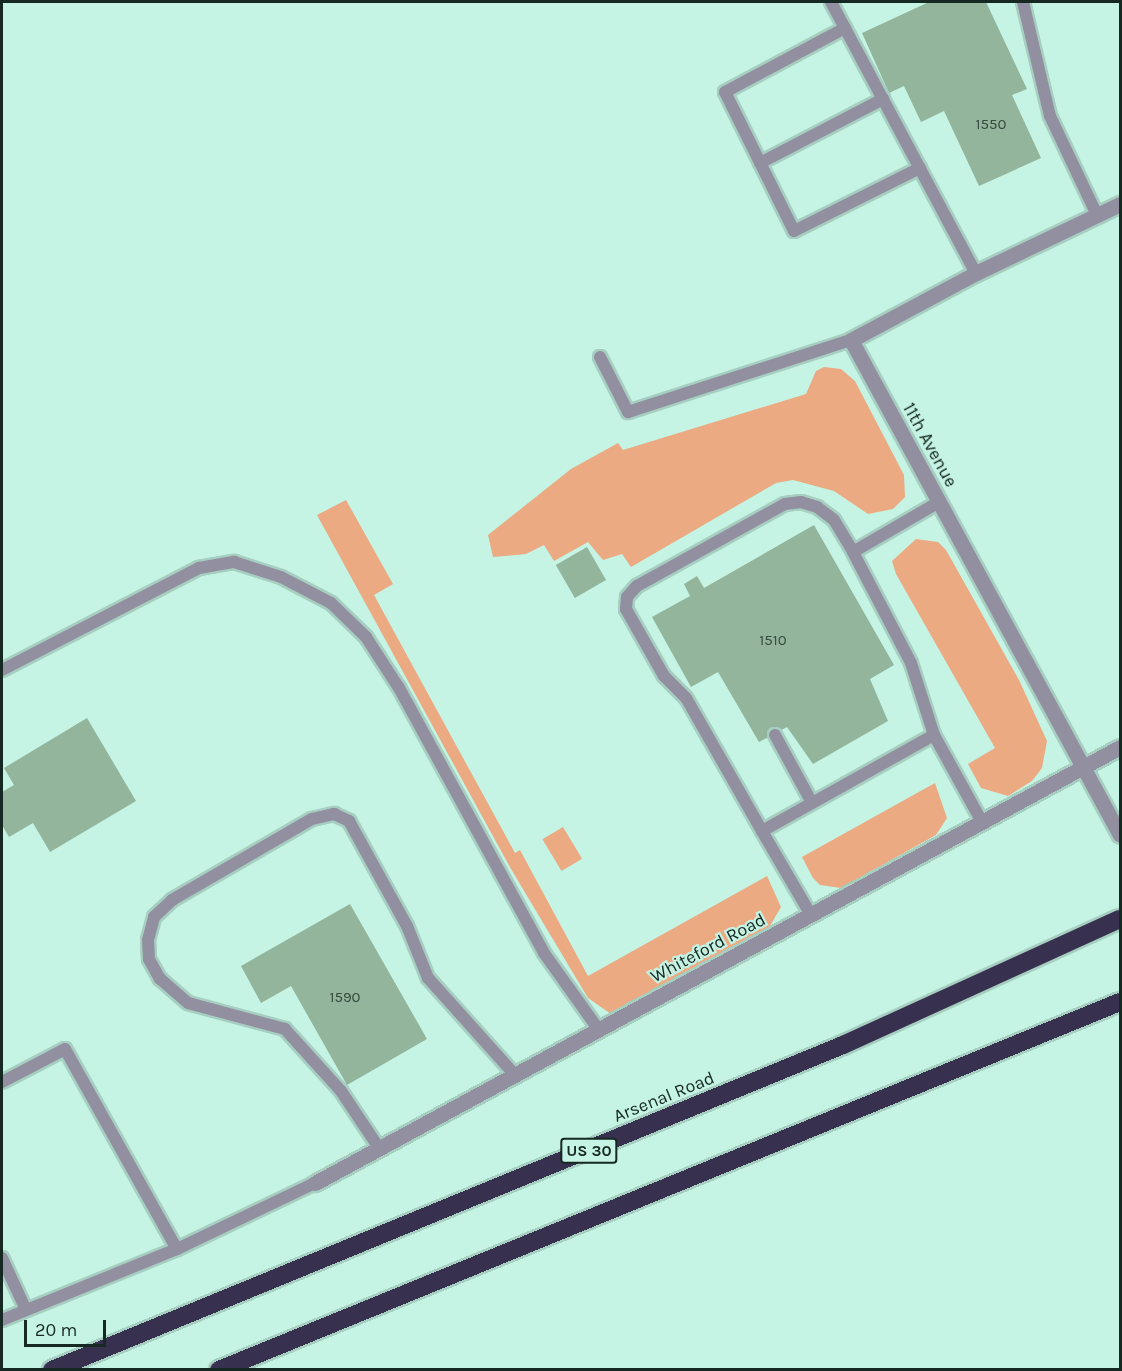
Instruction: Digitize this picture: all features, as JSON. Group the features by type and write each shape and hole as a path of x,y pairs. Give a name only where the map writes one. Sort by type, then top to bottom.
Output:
{"highway":[{"name":"Arsenal Road","path":"52,1370 843,1045 1120,919"},
{"path":"219,1370 1120,1002"}],"street":[{"path":"851,340 976,273 1120,204"},
{"name":"11th Avenue","path":"851,340 1120,835"},
{"name":"Whiteford Road","path":"315,1183 1120,747"}],"lane":[{"path":"831,2 976,273"},
{"path":"1023,2 1050,116 1097,215"},
{"path":"845,28 725,92 794,231 920,168"},
{"path":"760,163 883,99"},
{"path":"600,357 628,412 851,340"},
{"path":"810,915 686,698 664,676 626,609 627,597 637,586 785,504 801,502 817,507 834,520 911,663 934,735 982,822"},
{"path":"853,552 939,502"},
{"path":"2,670 199,568 234,562 281,577 330,603 366,637 393,680 544,953 599,1030"},
{"path":"775,735 812,803"},
{"path":"762,831 934,735"},
{"path":"379,1148 341,1091 285,1029 188,1003 160,979 149,959 148,940 154,917 172,900 312,819 334,814 349,821 407,926 428,978 515,1075"},
{"path":"2,1082 65,1049 177,1249"},
{"path":"2,1320 177,1249 315,1183"},
{"path":"2,1258 26,1310"}],"shaded area":[{"path":"824,367 841,369 855,381 904,475 905,497 893,509 868,514 834,491 793,480 776,483 631,567 622,554 603,560 588,542 554,561 544,545 526,554 493,557 488,535 571,469 618,443 623,450 806,394 816,371"},
{"path":"346,500 393,584 374,595 515,853 520,850 588,976 767,876 781,907 770,926 611,1014 588,998 511,869 317,515"},
{"path":"916,539 938,542 946,550 1019,680 1047,741 1042,768 1032,781 1008,796 981,788 968,764 995,748 896,574 892,561"},
{"path":"935,783 947,818 936,835 841,888 820,885 813,878 802,857"},
{"path":"563,827 582,859 561,871 542,839"}],"building":[{"path":"929,2 986,2 1027,89 1012,95 1041,158 979,186 944,111 921,122 904,86 889,93 862,33"},
{"path":"814,525 894,665 870,679 888,721 813,764 787,727 759,742 718,672 691,687 652,617 690,596 684,584 697,576 704,588"},
{"path":"587,547 606,580 575,598 556,565"},
{"path":"87,718 136,801 50,852 33,823 9,837 2,825 2,792 14,785 4,768"},
{"path":"350,904 427,1039 347,1085 291,986 261,1003 241,966"}]}
